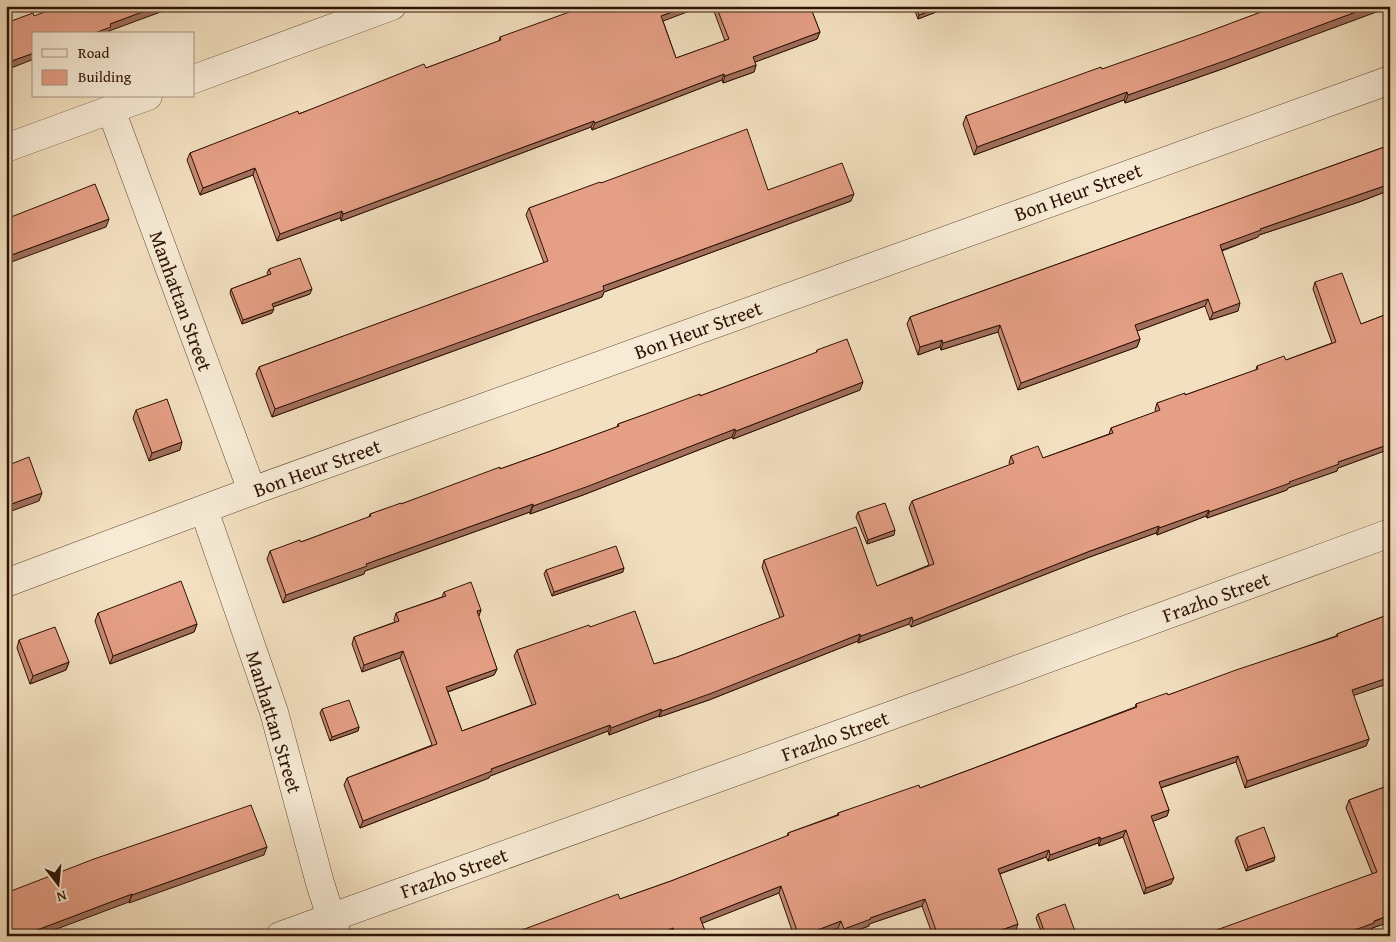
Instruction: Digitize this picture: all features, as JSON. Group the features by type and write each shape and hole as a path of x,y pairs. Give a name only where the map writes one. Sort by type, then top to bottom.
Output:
{"street":[{"path":"195,79 392,6"},
{"name":"Bon Heur Street","path":"6,583 252,491 1390,80"},
{"path":"6,148 143,98"},
{"name":"Manhattan Street","path":"111,110 252,491"},
{"name":"Manhattan Street","path":"204,510 274,712 334,926"},
{"name":"Frazho Street","path":"280,936 334,926 936,700 1390,533"}],"building":[{"path":"60,6 158,6 110,24 111,27 97,32 32,32 32,54 6,63 6,23 33,13 34,16"},
{"path":"586,6 688,6 661,16 676,58 729,39 716,6 810,6 820,32 753,57 756,65 725,76 724,74 595,123 594,121 343,214 342,211 280,234 255,168 203,188 190,153 298,111 299,114 424,64 426,68 501,40 500,37"},
{"path":"916,6 942,6 919,15"},
{"path":"1277,6 1372,6 1227,60 1128,95 1127,92 977,147 966,116"},
{"path":"747,129 768,190 842,163 854,194 603,286 604,290 275,409 259,367 548,261 529,208"},
{"path":"1390,145 1390,184 1260,229 1220,245 1240,303 1213,313 1208,299 1135,325 1140,339 1021,383 1000,325 943,343 942,340 920,347 910,317"},
{"path":"95,184 109,219 6,257 6,219"},
{"path":"300,258 312,289 272,304 274,309 243,320 231,289 271,274 269,269"},
{"path":"1342,273 1361,324 1390,313 1390,444 1209,512 1209,510 1159,528 1159,526 1090,551 913,621 912,617 861,636 860,634 712,693 662,711 661,709 611,728 610,725 491,769 492,771 363,821 347,778 437,744 403,651 364,665 354,637 399,621 396,613 446,596 444,592 471,582 481,610 477,611 497,669 446,687 462,731 536,704 517,650 635,611 654,664 677,657 784,616 764,560 856,527 877,586 934,564 912,501 1014,463 1011,456 1038,446 1043,458 1113,433 1111,428 1160,410 1157,403 1258,369 1257,366 1284,356 1286,360 1336,342 1315,282"},
{"path":"847,339 863,382 586,487 366,564 367,566 286,595 270,551 300,540 301,542 371,516 370,514 619,426 618,424 700,394 700,396"},
{"path":"167,399 182,442 152,453 136,410"},
{"path":"29,457 42,493 6,506 6,466"},
{"path":"885,503 895,530 868,540 858,512"},
{"path":"616,546 624,568 554,592 546,570"},
{"path":"181,581 197,624 113,656 98,613"},
{"path":"1390,614 1390,677 1352,690 1369,739 1247,781 1238,756 1159,782 1169,810 1151,816 1174,878 1146,888 1126,830 1050,855 1049,850 998,869 1018,924 985,936 938,936 925,899 844,929 841,921 799,936 781,886 700,918 707,936 676,936 673,928 656,935 654,930 638,936 506,936 618,894 620,899 671,881 789,835 788,833 839,815 838,813 919,785 920,788 1137,707 1136,704 1167,693 1168,695 1338,636 1337,634"},
{"path":"55,627 69,662 33,676 19,640"},
{"path":"349,700 359,727 332,737 322,709"},
{"path":"1390,785 1390,915 1338,936 1200,936 1377,872 1349,800"},
{"path":"251,805 267,847 132,894 21,936 6,936 6,893 94,859"},
{"path":"1264,827 1275,857 1248,867 1237,837"},
{"path":"1065,904 1076,934 1072,936 1046,936 1038,914"}]}
